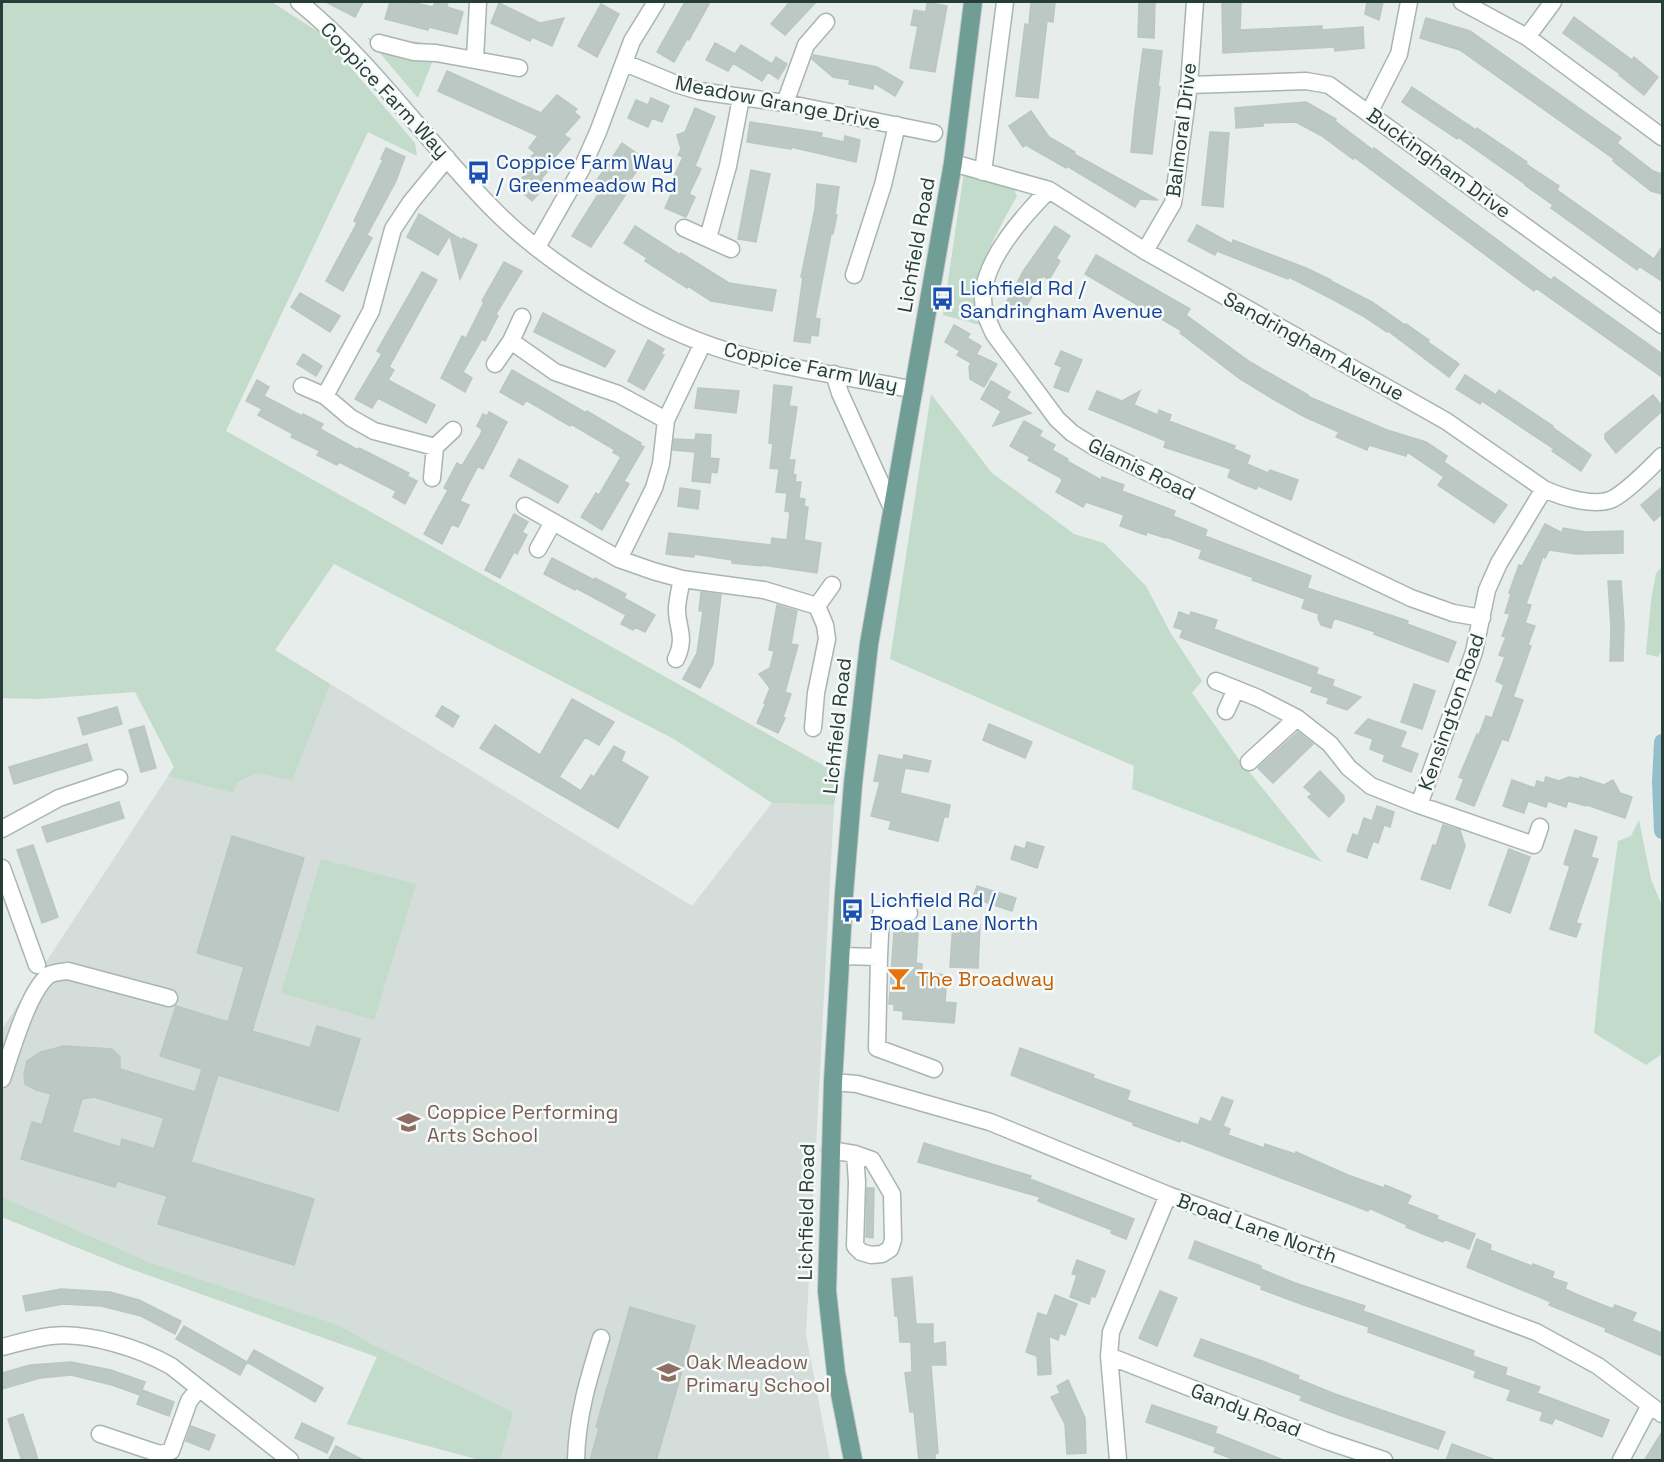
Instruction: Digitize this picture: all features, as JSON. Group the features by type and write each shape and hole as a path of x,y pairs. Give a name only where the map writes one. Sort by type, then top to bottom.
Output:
{"main road":[{"name":"Lichfield Road","path":"853,1461 836,1373 827,1291 833,1082 850,811 861,705 892,508 952,163 973,2"}],"street":[{"name":"Coppice Farm Way","path":"300,2 341,38 495,211 537,247 617,300 648,318 703,343 755,359 914,390"},
{"path":"475,59 478,2"},
{"path":"537,247 582,168 632,41 656,2"},
{"path":"983,172 1005,2"},
{"name":"Balmoral Drive","path":"1145,251 1173,203 1189,85 1194,2"},
{"path":"1369,113 1399,54 1409,2"},
{"path":"1462,2 1527,37 1662,137"},
{"path":"1527,37 1553,2"},
{"path":"785,103 806,45 826,22"},
{"path":"379,43 414,52 436,53 519,68"},
{"name":"Meadow Grange Drive","path":"625,63 699,91 785,103 934,133"},
{"name":"Buckingham Drive","path":"1189,85 1306,81 1329,85 1662,325"},
{"path":"708,238 728,166 741,98"},
{"path":"855,275 883,185 897,124"},
{"path":"325,396 371,311 393,229 411,202 447,158"},
{"name":"Sandringham Avenue","path":"952,163 1048,190 1145,251 1446,421 1544,489 1588,502 1615,499 1662,456"},
{"name":"Glamis Road","path":"1048,190 1018,221 989,270 984,285 983,301 986,318 994,334 1057,419 1072,433 1096,448 1411,598 1453,613 1482,618"},
{"path":"684,228 731,249"},
{"path":"495,364 511,341 522,316"},
{"path":"511,341 555,372 618,394 666,420"},
{"path":"619,559 654,488 661,464 666,420 703,343"},
{"path":"834,374 840,393 892,508"},
{"path":"302,386 325,396 351,418 374,431 435,447"},
{"path":"432,478 435,447 453,430"},
{"name":"Kensington Road","path":"1419,806 1474,652 1487,590 1492,577 1544,489"},
{"path":"525,506 619,559 653,571 682,579 764,590 817,606"},
{"path":"538,549 553,522"},
{"path":"676,659 680,649 681,633 677,610 682,579"},
{"path":"817,606 832,585"},
{"path":"813,728 816,693 826,646 825,625 817,606"},
{"path":"1216,681 1258,698 1297,718 1330,744 1349,768 1371,786 1419,806 1534,845 1540,827"},
{"path":"1226,711 1236,689"},
{"path":"1249,762 1297,718"},
{"path":"2,829 59,798 119,778"},
{"path":"2,868 37,965"},
{"path":"909,913 881,914 877,1048 934,1069"},
{"path":"841,956 879,957"},
{"path":"2,1079 31,1001 40,984 52,973 68,971 169,998"},
{"name":"Broad Lane North","path":"833,1082 857,1084 990,1122 1168,1195 1536,1332 1598,1366 1656,1410"},
{"path":"830,1150 855,1154 872,1160 892,1194 893,1240 890,1249 882,1254 871,1255 861,1252 855,1246 857,1182 855,1154"},
{"path":"1118,1461 1109,1356 1112,1332 1119,1310 1168,1195"},
{"path":"2,1347 51,1336 73,1335 152,1355 171,1366 199,1388 269,1454 290,1461"},
{"path":"576,1461 577,1425 601,1338"},
{"name":"Gandy Road","path":"1109,1356 1384,1461"},
{"path":"100,1434 160,1454 168,1453 171,1451 189,1401 199,1388"},
{"path":"1621,1461 1656,1410"}],"shaded area":[{"name":"Coppice Performing Arts School","path":"275,650 692,906 772,803 834,805 806,1335 830,1460 480,1460 347,1424 377,1357 123,1266 2,1217 2,1029 174,767"}],"green space":[{"path":"2,2 272,2 323,35 415,143 417,156 368,132 226,431 839,774 834,805 772,803 674,739 334,564 275,650 330,684 292,780 257,773 237,782 234,793 168,776 174,767 135,692 37,699 2,698"},
{"path":"367,38 420,42 433,60 418,98"},
{"path":"964,172 1013,187 1017,196 989,250 977,281 975,307 980,325 943,315"},
{"path":"931,394 992,473 1074,534 1104,543 1146,586 1170,632 1202,681 1192,693 1238,758 1322,862 1132,789 1134,766 890,659"},
{"path":"1662,567 1662,650 1658,657 1646,654 1651,600 1656,573"},
{"path":"1639,820 1651,879 1662,906 1662,1054 1646,1065 1594,1033 1618,841 1631,836"},
{"path":"321,859 416,884 374,1020 281,993"},
{"path":"2,1197 148,1262 338,1325 373,1345 513,1412 500,1460 480,1460 347,1424 377,1357 123,1266 2,1217"}],"building":[{"path":"326,2 363,2 355,17"},
{"path":"390,2 411,2 433,7 435,2 448,2 447,7 463,12 457,34 429,27 428,30 385,19"},
{"path":"685,2 710,2 674,62 657,52"},
{"path":"787,2 816,2 785,35 771,24 789,3"},
{"path":"927,2 947,6 935,72 910,68 918,26 911,25 914,10 926,12"},
{"path":"1031,2 1055,2 1053,22 1047,21 1038,98 1016,96 1025,24 1029,25"},
{"path":"1139,2 1155,2 1154,38 1138,37"},
{"path":"1222,2 1241,2 1240,30 1322,26 1322,30 1363,27 1364,48 1335,51 1334,47 1223,53"},
{"path":"1367,2 1383,2 1379,20 1365,14"},
{"path":"499,3 540,23 564,18 552,46 532,37 530,41 491,23"},
{"path":"601,4 619,14 597,57 578,46"},
{"path":"1574,17 1632,60 1634,57 1658,77 1644,95 1620,74 1563,33"},
{"path":"1426,18 1470,31 1621,138 1617,143 1653,171 1662,174 1662,194 1651,191 1613,161 1614,159 1460,50 1420,38"},
{"path":"715,43 735,54 741,45 772,64 776,57 787,64 778,79 768,72 762,81 733,63 728,71 706,60"},
{"path":"1143,49 1162,51 1152,154 1131,152"},
{"path":"814,55 877,67 903,82 895,96 874,83 873,89 849,84 850,80 833,77 812,59"},
{"path":"447,71 541,113 557,95 577,109 574,112 580,117 564,135 570,139 555,157 558,159 541,179 547,184 532,201 515,186 532,167 526,162 535,153 529,148 538,136 438,91"},
{"path":"1412,87 1527,162 1526,164 1559,186 1557,190 1654,259 1662,247 1662,281 1639,266 1637,270 1551,208 1553,205 1525,184 1458,137 1457,139 1402,102"},
{"path":"651,98 669,106 662,122 652,118 648,127 628,118 636,100 648,105"},
{"path":"1306,102 1336,119 1335,121 1373,150 1374,148 1551,280 1554,277 1662,354 1662,377 1536,288 1534,291 1354,157 1353,159 1322,136 1296,122 1263,123 1263,126 1236,128 1235,108"},
{"path":"695,108 715,117 695,166 701,169 689,194 695,197 686,217 665,208 676,183 672,181 683,157 678,155 681,149 677,135 685,132"},
{"path":"1031,111 1049,137 1075,152 1074,154 1158,200 1140,199 1135,207 1067,166 1066,168 1026,145 1023,147 1009,126"},
{"path":"750,122 822,133 821,137 844,142 845,136 860,140 856,162 791,147 791,149 747,142"},
{"path":"1210,132 1229,133 1223,207 1202,205"},
{"path":"622,143 645,159 623,191 626,194 591,247 572,236 602,188 595,183"},
{"path":"386,148 405,157 396,181 367,235 372,238 343,291 326,281 357,223 354,221 383,160 381,159"},
{"path":"751,170 770,174 756,242 738,239"},
{"path":"817,184 839,187 835,215 837,215 833,234 831,234 815,318 820,319 818,336 811,335 810,343 794,341 803,277 801,277 815,209"},
{"path":"419,214 462,240 463,238 477,245 460,279 450,235 438,255 407,237"},
{"path":"1197,225 1232,244 1233,240 1331,280 1406,324 1459,364 1449,377 1388,331 1332,299 1289,277 1288,279 1217,251 1215,255 1188,241"},
{"path":"635,226 729,283 776,290 772,311 711,301 688,286 687,288 645,261 647,258 624,243"},
{"path":"1055,226 1070,236 1056,258 1060,261 1049,280 1043,276 1023,313 1006,303 1024,270"},
{"path":"1096,255 1190,309 1186,315 1250,362 1307,396 1387,430 1426,442 1447,456 1444,462 1507,505 1494,523 1438,485 1444,477 1407,452 1406,456 1369,445 1367,450 1336,437 1339,432 1305,417 1240,379 1180,333 1182,331 1085,274"},
{"path":"504,262 522,271 496,314 498,316 485,341 482,339 463,372 472,378 465,392 441,378 462,336 466,338 484,302 482,301"},
{"path":"422,272 437,280 389,367 394,370 388,380 435,405 426,423 378,398 372,408 355,399 382,354 377,351"},
{"path":"300,293 340,316 330,332 291,307"},
{"path":"543,313 615,351 605,367 534,332"},
{"path":"954,325 970,334 967,338 981,346 971,363 957,355 960,351 945,342"},
{"path":"648,340 664,349 661,354 664,355 644,390 628,381"},
{"path":"1061,351 1082,360 1068,392 1054,387 1062,367 1055,364"},
{"path":"303,354 322,366 316,376 297,364"},
{"path":"976,354 997,364 984,387 970,379 969,367"},
{"path":"512,370 586,413 587,411 644,447 624,481 629,484 602,530 581,517 596,493 599,495 621,457 613,452 615,450 571,424 570,426 526,400 523,405 500,392"},
{"path":"1465,375 1496,395 1499,390 1591,455 1581,471 1552,451 1554,449 1482,401 1480,404 1456,389"},
{"path":"257,380 269,387 264,396 323,424 320,429 358,450 359,448 409,473 407,476 417,481 405,504 393,497 396,491 339,462 337,465 317,455 320,451 291,437 293,434 258,415 262,409 246,401"},
{"path":"991,381 1010,392 1006,398 1031,413 993,426 1001,411 981,399"},
{"path":"774,385 792,387 789,406 797,407 789,460 795,460 793,474 796,475 795,482 801,482 799,498 805,499 804,506 808,507 804,540 821,543 817,573 732,563 732,560 694,554 694,557 666,554 669,533 771,545 772,538 787,540 790,512 785,511 787,493 776,492 779,469 770,468 773,444 769,443"},
{"path":"698,388 739,391 736,413 695,408"},
{"path":"1097,391 1122,401 1140,391 1134,405 1158,415 1159,410 1171,415 1169,421 1235,446 1234,449 1250,456 1247,464 1268,473 1270,470 1298,480 1291,500 1258,486 1256,489 1243,484 1228,477 1231,469 1164,447 1166,441 1089,409"},
{"path":"1653,395 1662,406 1662,411 1616,453 1605,439 1605,434"},
{"path":"489,412 507,422 483,469 478,466 460,501 469,505 458,527 452,524 442,544 424,534 448,490 444,488 457,463 462,466 481,434 482,429 477,426 483,414 487,416"},
{"path":"1024,421 1042,431 1039,436 1055,445 1052,450 1068,459 1067,461 1101,480 1102,477 1124,485 1122,491 1175,511 1173,516 1207,530 1205,536 1311,576 1307,588 1408,621 1407,624 1456,642 1448,662 1334,618 1331,628 1321,625 1319,614 1302,608 1305,599 1199,558 1202,550 1166,537 1147,532 1146,535 1120,526 1124,515 1086,502 1083,507 1056,492 1062,481 1061,478 1028,460 1030,457 1010,446"},
{"path":"696,434 711,435 710,458 719,459 717,473 711,472 710,483 692,481 695,452 673,450 674,439 695,440"},
{"path":"519,459 568,486 558,503 510,476"},
{"path":"1662,487 1662,514 1654,521 1641,505"},
{"path":"680,488 700,491 698,509 678,506"},
{"path":"514,514 528,522 522,532 527,535 517,554 514,552 500,578 485,570"},
{"path":"1545,524 1562,533 1563,528 1586,532 1623,531 1623,553 1576,554 1549,550 1545,558 1543,556 1526,604 1531,605 1525,623 1535,626 1528,645 1531,646 1513,697 1523,700 1508,741 1502,739 1474,806 1456,799 1464,779 1459,777 1486,716 1492,718 1504,685 1496,681 1505,657 1499,655 1506,637 1502,636 1510,614 1505,613 1511,594 1509,593 1519,565 1522,566"},
{"path":"552,558 626,594 624,598 655,615 645,632 635,627 633,630 621,624 626,615 544,574"},
{"path":"1608,581 1621,581 1624,624 1623,661 1610,661 1611,628"},
{"path":"701,592 721,595 713,664 700,688 683,679 697,653 703,611 699,611"},
{"path":"777,605 797,611 791,644 798,645 785,692 791,694 783,717 785,718 778,733 757,723 770,688 759,674 770,668 774,651 769,650"},
{"path":"1179,612 1190,616 1191,612 1217,620 1214,629 1318,668 1316,674 1334,680 1332,686 1361,697 1347,710 1327,703 1329,698 1311,692 1313,687 1180,637 1183,630 1174,627"},
{"path":"1414,684 1435,691 1422,729 1401,722"},
{"path":"572,699 614,722 599,745 585,737 559,777 581,791 591,775 594,777 614,746 625,752 621,761 648,777 618,828 480,748 495,725 540,755"},
{"path":"442,706 459,716 453,727 436,716"},
{"path":"117,707 122,724 83,735 78,718"},
{"path":"1368,719 1406,732 1400,747 1418,754 1411,772 1383,761 1385,755 1370,749 1373,739 1355,733"},
{"path":"989,724 1032,742 1025,758 983,740"},
{"path":"144,726 156,768 141,772 129,730"},
{"path":"1298,732 1313,744 1273,783 1258,768"},
{"path":"87,744 92,760 14,784 9,767"},
{"path":"879,755 903,760 904,755 931,761 928,772 905,768 900,793 950,805 948,817 944,817 938,841 889,829 891,821 871,816 880,782 874,781"},
{"path":"1320,771 1344,796 1344,801 1329,817 1308,797 1312,794 1304,787"},
{"path":"1546,777 1559,781 1569,777 1580,779 1580,777 1604,785 1613,780 1620,793 1632,797 1625,818 1568,801 1566,807 1548,801 1546,807 1528,801 1524,813 1503,806 1512,780 1535,788 1537,781 1544,783"},
{"path":"119,802 124,818 47,842 42,827"},
{"path":"1377,806 1394,812 1390,827 1384,825 1378,843 1373,841 1367,858 1347,851 1353,834 1358,836 1364,818 1372,821"},
{"path":"1443,825 1460,830 1465,846 1450,889 1421,879"},
{"path":"1575,830 1597,837 1591,857 1598,859 1576,923 1581,924 1576,937 1550,929 1570,866 1564,864"},
{"path":"232,836 304,858 252,1031 310,1048 317,1026 360,1039 338,1111 218,1075 191,1162 314,1199 294,1265 158,1224 167,1196 117,1181 115,1187 21,1159 32,1122 42,1125 51,1094 25,1084 24,1074 27,1061 41,1052 64,1046 112,1049 120,1057 120,1069 195,1092 202,1069 160,1056 176,1006 228,1022 244,967 197,953","holes":["94,1097 164,1118 154,1149 122,1139 120,1147 72,1132 82,1099"]},
{"path":"1027,842 1044,847 1037,868 1011,859 1015,846 1025,849"},
{"path":"33,845 58,917 42,923 17,850"},
{"path":"1509,849 1530,857 1510,913 1489,905"},
{"path":"977,886 1016,898 1012,911 973,898"},
{"path":"953,924 980,925 978,968 950,967"},
{"path":"894,932 918,933 916,963 922,964 922,973 947,975 945,1002 956,1003 954,1023 903,1019 903,1011 894,1010 894,1004 889,1004"},
{"path":"1020,1048 1130,1091 1127,1100 1198,1125 1201,1118 1211,1122 1222,1097 1233,1101 1223,1126 1230,1129 1228,1135 1264,1148 1265,1144 1295,1154 1296,1152 1348,1175 1384,1188 1385,1185 1411,1196 1407,1204 1475,1234 1469,1249 1444,1239 1443,1242 1406,1227 1407,1225 1369,1208 1368,1211 1181,1140 1180,1142 1133,1125 1134,1123 1011,1075"},
{"path":"924,1143 1031,1176 1030,1179 1134,1219 1126,1239 1111,1233 1112,1230 1038,1201 1040,1197 918,1162"},
{"path":"867,1188 874,1188 873,1238 866,1237"},
{"path":"1477,1239 1491,1245 1490,1250 1554,1272 1552,1278 1567,1283 1565,1289 1613,1309 1615,1305 1636,1313 1632,1321 1662,1333 1662,1356 1605,1331 1606,1328 1549,1305 1551,1302 1467,1267"},
{"path":"1195,1241 1261,1266 1261,1269 1295,1283 1365,1306 1363,1311 1474,1351 1473,1356 1507,1368 1505,1375 1540,1387 1537,1393 1609,1420 1602,1437 1555,1418 1552,1424 1540,1420 1543,1412 1507,1400 1511,1390 1474,1377 1476,1371 1368,1332 1369,1327 1261,1289 1262,1286 1189,1258"},
{"path":"1077,1260 1105,1271 1095,1297 1091,1296 1089,1304 1070,1297 1077,1275 1072,1274"},
{"path":"912,1277 916,1324 933,1324 933,1344 945,1342 946,1365 931,1365 938,1453 935,1454 935,1461 919,1461 914,1412 910,1412 905,1373 912,1372 911,1342 900,1342 898,1316 895,1316 892,1279"},
{"path":"61,1289 110,1292 139,1300 181,1321 175,1334 141,1316 101,1306 63,1304 26,1311 23,1296"},
{"path":"1160,1291 1177,1298 1157,1346 1139,1338"},
{"path":"1055,1295 1077,1304 1065,1335 1060,1333 1058,1340 1049,1336 1051,1374 1038,1375 1037,1356 1026,1352 1038,1313 1047,1316"},
{"path":"630,1307 695,1326 656,1461 590,1461 599,1428 596,1427"},
{"path":"184,1326 247,1362 240,1375 176,1339"},
{"path":"1201,1339 1265,1362 1335,1394 1445,1432 1438,1449 1339,1415 1300,1400 1302,1396 1194,1356"},
{"path":"254,1350 323,1388 315,1402 247,1362"},
{"path":"71,1362 111,1370 145,1382 140,1395 112,1385 71,1375 40,1378 2,1389 2,1373 30,1365"},
{"path":"1068,1380 1085,1418 1086,1453 1067,1454 1065,1424 1051,1397 1060,1393 1057,1386"},
{"path":"142,1390 174,1402 169,1416 137,1404"},
{"path":"1152,1405 1217,1427 1215,1433 1286,1461 1238,1461 1214,1452 1216,1447 1146,1422"},
{"path":"23,1414 38,1461 22,1461 8,1419"},
{"path":"302,1423 334,1438 327,1453 295,1438"},
{"path":"191,1426 215,1435 209,1450 186,1441"},
{"path":"1662,1432 1662,1461 1644,1461"},
{"path":"1452,1444 1493,1459 1493,1461 1446,1461"},
{"path":"336,1446 365,1461 328,1461"}],"waterway":[{"path":"1662,742 1660,782 1662,831"}],"place":[{"name":"Coppice Farm Way / Greenmeadow Rd","path":"478,173"},
{"name":"Lichfield Rd / Sandringham Avenue","path":"942,299"},
{"name":"Lichfield Rd / Broad Lane North","path":"852,911"},
{"name":"The Broadway","path":"899,979"},
{"name":"Coppice Performing Arts School","path":"409,1123"},
{"name":"Oak Meadow Primary School","path":"668,1373"}]}
